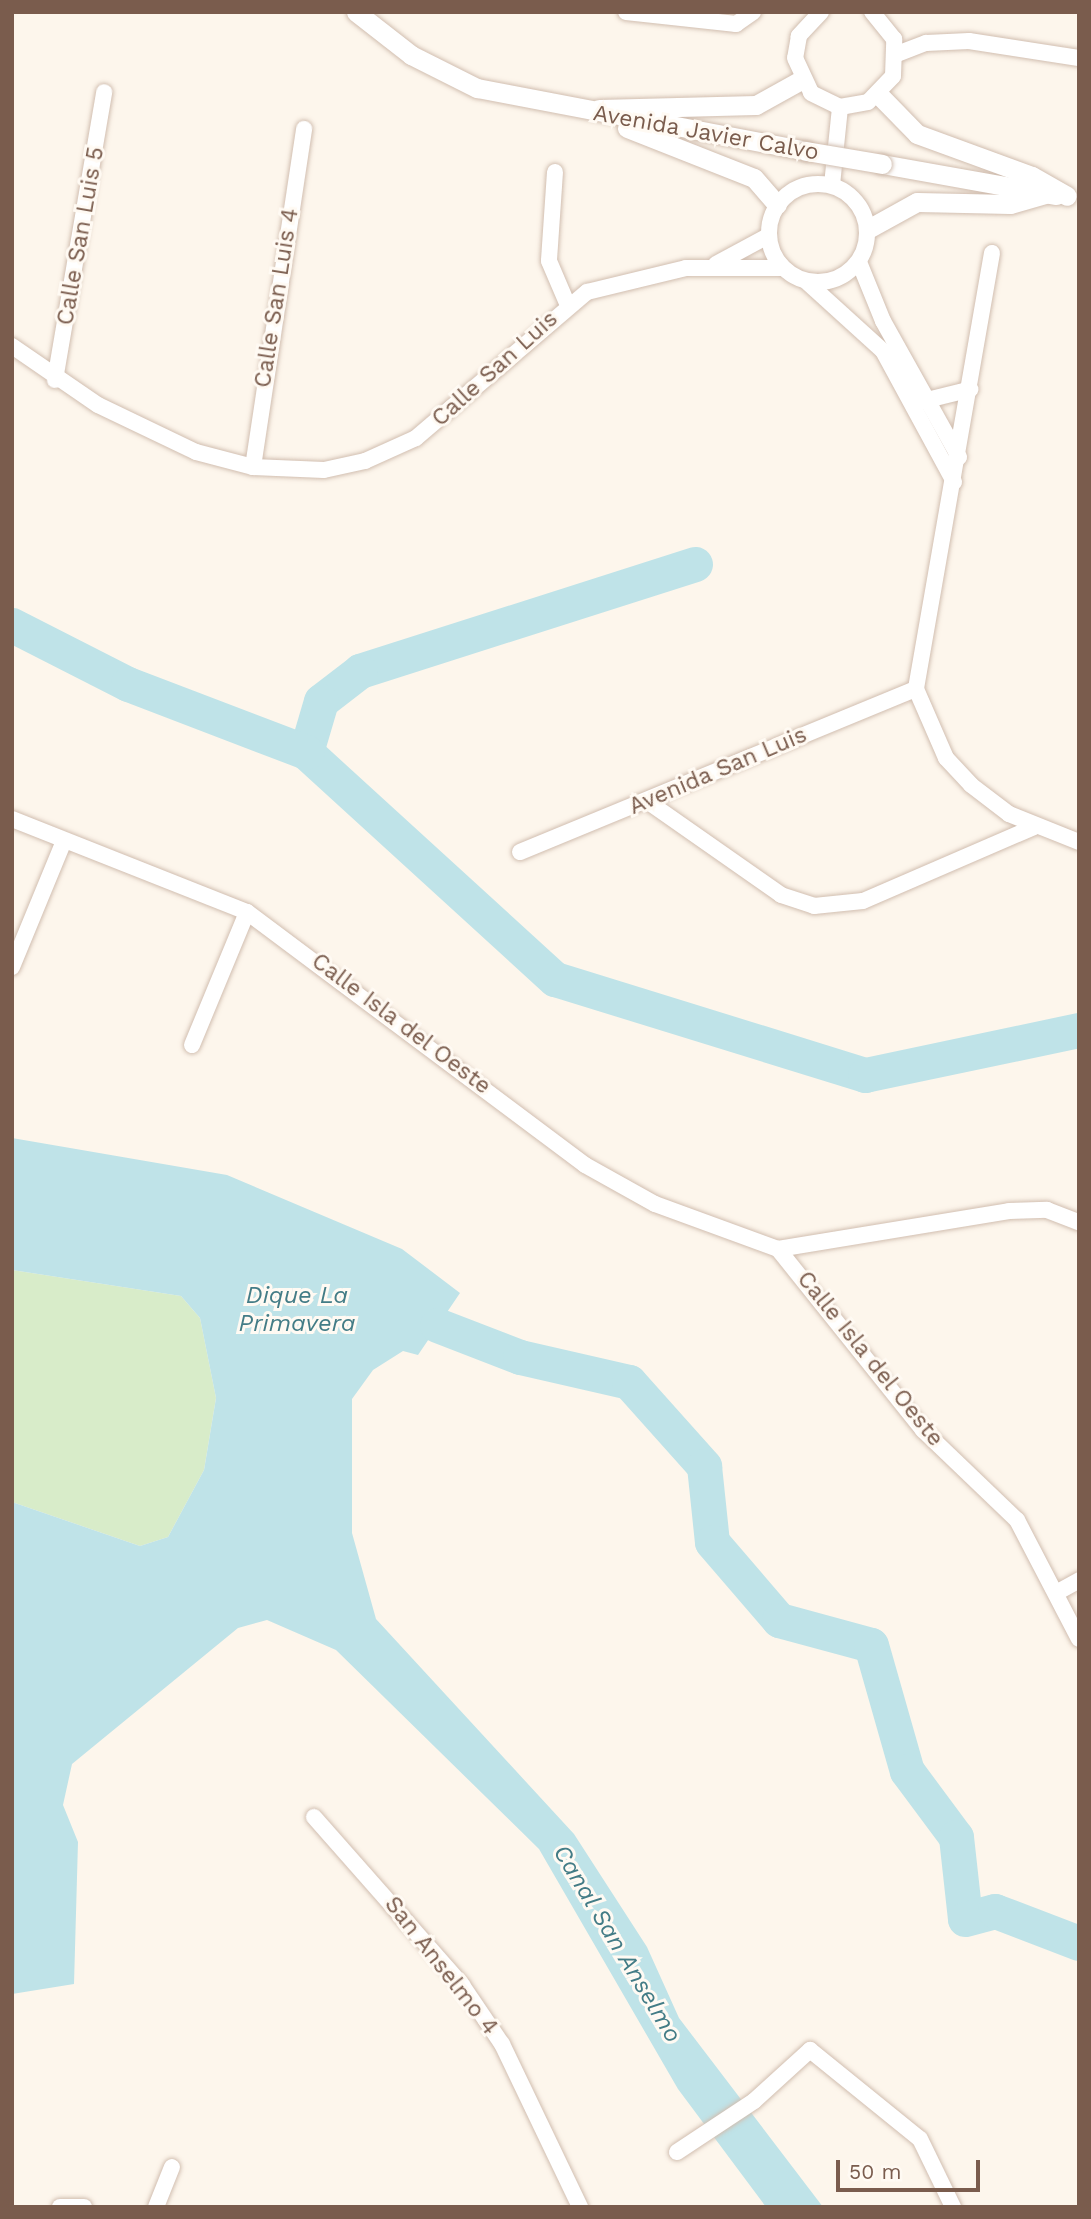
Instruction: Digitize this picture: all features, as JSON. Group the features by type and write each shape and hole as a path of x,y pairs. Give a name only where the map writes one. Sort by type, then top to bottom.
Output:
{"street":[{"name":"Avenida Javier Calvo","path":"356,12 411,55 477,88 584,112 1065,196"},
{"path":"626,12 716,24 736,24 754,12"},
{"path":"821,12 799,36 801,79 824,102 841,107 879,95 893,76 897,54 886,25 873,13"},
{"path":"897,54 926,43 969,41 1079,58"},
{"path":"584,112 623,105 756,105 801,79"},
{"name":"Calle San Luis 5","path":"55,380 104,92"},
{"path":"879,95 916,134 1032,176 1065,196"},
{"path":"832,185 841,107"},
{"path":"584,112 754,178 778,204"},
{"name":"Calle San Luis 4","path":"253,467 304,129"},
{"path":"555,172 549,261 567,303"},
{"path":"807,282 836,280 859,262 868,229 850,195 832,185 802,186 778,204 768,236 782,268 807,282 883,351 924,400 954,482"},
{"path":"868,229 916,202 1010,204 1065,196"},
{"name":"Calle San Luis","path":"716,264 768,236"},
{"path":"992,253 971,389 916,689 946,758 993,804 1034,827 1079,842"},
{"path":"859,262 883,321 924,400 959,457"},
{"name":"Calle San Luis","path":"12,345 55,380 145,430 253,467 346,466 416,438 478,389 567,303 611,283 716,264 782,268"},
{"path":"924,400 971,389"},
{"name":"Avenida San Luis","path":"520,852 647,802 916,689"},
{"path":"647,802 782,895 814,906 863,901 1034,827"},
{"name":"Calle Isla del Oeste","path":"12,819 64,842 247,912 585,1165 655,1204 778,1249 1009,1211 1047,1210 1079,1222"},
{"path":"13,961 64,842"},
{"path":"192,1045 247,912"},
{"name":"Calle Isla del Oeste","path":"778,1249 923,1430 1017,1520 1079,1639"},
{"path":"1056,1593 1079,1580"},
{"name":"San Anselmo 4","path":"314,1817 445,1965 496,2034 580,2207"},
{"path":"677,2152 705,2138 754,2101 810,2050 920,2139 953,2207"},
{"path":"156,2207 172,2167"},
{"path":"60,2207 84,2207"}],"green space":[{"path":"12,1270 181,1296 200,1318 216,1398 204,1470 168,1537 140,1546 12,1502"}],"water":[{"name":"Dique La Primavera","path":"12,1138 227,1175 402,1249 460,1293 418,1355 403,1351 373,1370 352,1399 352,1533 376,1619 574,1834 647,1947 679,2018 823,2207 766,2207 678,2089 539,1849 336,1650 267,1620 238,1628 72,1764 63,1805 78,1842 74,1984 12,1994 12,1502 140,1546 168,1537 204,1470 216,1398 200,1318 181,1296 12,1270"}],"waterway":[{"path":"695,564 360,671 321,701 306,752 555,979 865,1075 1079,1030"},
{"path":"12,625 128,684 306,752"},
{"path":"437,1325 520,1357 629,1382 704,1466 712,1542 779,1620 871,1645 907,1771 956,1837 965,1919 995,1911 1079,1943"}],"water label":[{"name":"Canal San Anselmo","path":"617,1944"}]}
